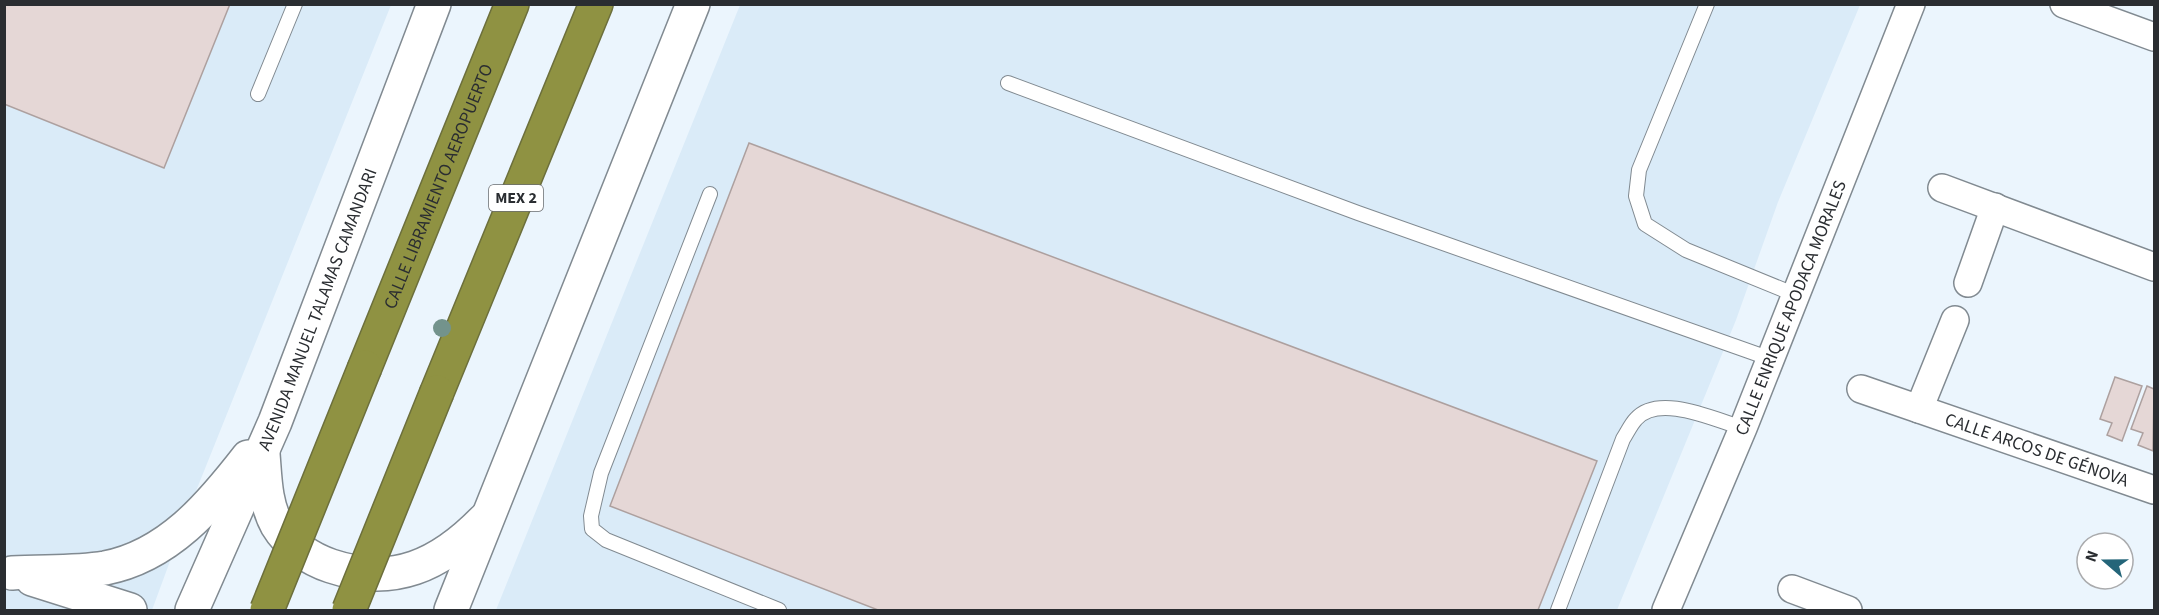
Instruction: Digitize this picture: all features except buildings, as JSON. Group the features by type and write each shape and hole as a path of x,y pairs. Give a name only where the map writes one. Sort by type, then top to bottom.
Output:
{"highway":[{"name":"CALLE LIBRAMIENTO AEROPUERTO","path":"267,610 512,4"},
{"name":"MEX 2","path":"349,610 596,4"}],"main road":[{"name":"AVENIDA MANUEL TALAMAS CAMANDARI","path":"192,610 269,437 434,4"},
{"path":"451,610 693,4"},
{"path":"269,437 265,490 277,526 291,543 308,556 340,569 368,575 395,575 423,565 466,539 492,512"},
{"path":"8,571 103,568 153,551 178,533 224,488 269,437"},
{"path":"8,571 130,610"}],"street":[{"name":"CALLE ENRIQUE APODACA MORALES","path":"1666,610 1771,359 1911,4"},
{"path":"2064,4 2154,37"},
{"path":"1942,188 2154,267"},
{"path":"1968,283 1995,207"},
{"path":"1919,409 1955,320"},
{"name":"CALLE ARCOS DE GÉNOVA","path":"1861,389 2154,490"},
{"path":"1792,589 1838,609"}],"lane":[{"path":"258,94 295,4"},
{"path":"1707,4 1639,170 1636,196 1645,224 1686,250 1796,296"},
{"path":"1008,82 1358,213 1771,359"},
{"path":"710,194 601,473 591,516 592,529 606,540 779,610"},
{"path":"1558,610 1623,439 1636,418 1653,409 1672,407 1743,428"}],"shaded area":[{"path":"4,5 391,5 194,496 152,610 5,610"},
{"path":"740,5 1860,5 1778,202 1736,320 1617,610 496,610"}]}
